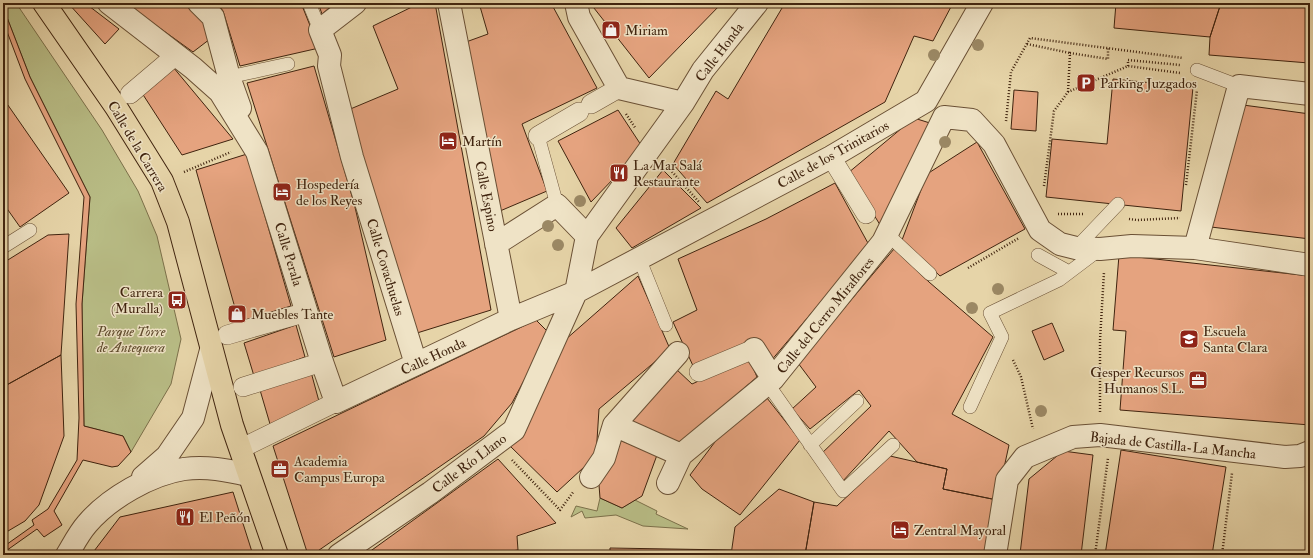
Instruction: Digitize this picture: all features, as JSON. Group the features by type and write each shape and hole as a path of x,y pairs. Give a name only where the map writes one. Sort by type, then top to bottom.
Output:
{"main road":[{"name":"Calle de la Carrera","path":"44,3 116,107 162,182 178,222 211,350 248,475 277,555"}],"street":[{"name":"Calle Perala","path":"109,3 193,68 220,92 254,148"},
{"name":"Calle Perala","path":"199,3 213,17 229,77 254,148 336,402"},
{"path":"320,30 355,3"},
{"name":"Calle Espino","path":"448,3 511,319"},
{"path":"576,3 579,17 619,88"},
{"name":"Calle Honda","path":"240,448 511,319 576,292 587,236 651,149 683,103 703,70 757,3"},
{"name":"Calle de los Trinitarios","path":"576,292 831,157 926,101 982,3"},
{"name":"Calle Covachuelas","path":"320,30 330,55 329,66 352,156 416,364"},
{"path":"193,68 219,39"},
{"path":"130,94 176,55"},
{"path":"1195,248 1239,86 1310,94"},
{"path":"538,136 619,88 683,103"},
{"path":"926,101 944,117 972,120 994,144 1040,230 1060,244 1076,248 1132,246 1195,248 1310,265"},
{"name":"Calle del Cerro Miraflores","path":"668,483 681,455 769,383 883,242 944,117"},
{"path":"831,157 866,214"},
{"path":"496,244 558,205 587,236"},
{"name":"Calle Río Llano","path":"339,555 430,493 514,430 576,292"},
{"path":"227,335 307,312"},
{"path":"699,372 754,349 769,383"},
{"name":"Calle de la Carrera","path":"127,492 167,456 193,418 211,350"},
{"path":"591,477 604,458 614,425 678,353"},
{"path":"243,387 322,362"},
{"path":"614,425 681,455"},
{"name":"Bajada de Castilla-La Mancha","path":"995,555 1007,480 1025,457 1073,437 1106,436 1285,457 1300,456 1310,452"},
{"name":"Calle de la Carrera","path":"67,555 86,525 113,500 168,472 186,469 221,469 248,475"}],"lane":[{"path":"309,3 320,30"},
{"path":"229,77 288,64"},
{"path":"1191,68 1239,86"},
{"path":"538,136 558,205"},
{"path":"1076,248 1118,204"},
{"path":"3,247 30,230"},
{"path":"887,234 930,274"},
{"path":"970,407 1002,337 990,313 1059,280 1103,248"},
{"path":"1038,255 1069,272"},
{"path":"639,258 666,325"},
{"path":"769,383 772,390 843,491 893,445"},
{"path":"810,445 856,401"}],"path":[{"path":"1005,126 1011,72 1030,38 1185,58"},
{"path":"1027,44 1108,59 1108,48"},
{"path":"1068,92 1070,53"},
{"path":"1128,66 1128,60 1191,68"},
{"path":"1043,192 1054,111 1068,92 1128,66 1183,73"},
{"path":"1188,165 1198,87"},
{"path":"180,174 254,148"},
{"path":"651,149 715,218"},
{"path":"968,268 1022,236"},
{"path":"1095,555 1106,436 1100,340 1103,248"},
{"path":"1002,337 1021,378 1038,451"},
{"path":"496,444 560,510"},
{"path":"1222,555 1235,451"}],"green space":[{"name":"Parque Torre de Antequera","path":"11,3 16,3 102,130 138,191 157,236 181,339 171,384 131,452 123,436 84,426 82,304 90,197 30,77 3,7"},
{"path":"600,498 622,508 635,500 657,511 656,514 688,529 643,526 616,515 585,518 582,511 571,517 576,506 597,511"}],"building":[{"path":"68,3 85,3 119,29 105,44"},
{"path":"125,3 185,3 205,21 210,39 193,52"},
{"path":"217,3 301,3 319,48 240,66 223,11"},
{"path":"318,3 335,3 322,14"},
{"path":"420,3 435,3 491,310 417,333 348,110 398,89 373,26"},
{"path":"479,3 551,3 597,88 522,124 547,191 500,211 466,42 488,34"},
{"path":"590,3 722,3 649,78"},
{"path":"785,3 953,3 933,41 914,36 885,102 707,203 673,164 716,91 728,99"},
{"path":"1116,3 1221,3 1210,37 1114,28"},
{"path":"1221,3 1310,3 1309,63 1209,55 1210,37"},
{"path":"3,7 30,77 90,197 82,304 84,426 123,436 131,452 118,466 112,467 83,460 54,511 62,525 44,537 37,529 3,553 3,547 34,525 32,520 48,509 77,460 79,418 76,304 84,197 25,79 3,21"},
{"path":"314,66 354,203 386,340 334,357 247,83"},
{"path":"173,67 233,139 182,155 140,90"},
{"path":"1113,79 1193,87 1181,211 1046,197 1052,139 1107,144"},
{"path":"1014,90 1038,92 1036,131 1011,129"},
{"path":"3,98 69,193 20,227 3,203"},
{"path":"1243,105 1310,114 1310,239 1211,227"},
{"path":"618,110 643,148 591,202 558,141"},
{"path":"914,118 933,124 882,228 848,173"},
{"path":"977,142 1025,229 940,276 902,240 927,174"},
{"path":"247,154 291,306 239,322 196,170"},
{"path":"663,170 701,208 632,248 616,228"},
{"path":"835,183 869,245 770,362 759,341 694,368 673,322 697,310 678,259 766,219"},
{"path":"69,234 61,355 3,387 3,263 48,235"},
{"path":"894,249 929,282 993,337 952,414 1009,445 997,500 943,489 947,469 917,462 889,431 842,482 820,455 871,406 859,390 810,429 792,409 816,387 798,363"},
{"path":"1119,255 1310,276 1310,425 1120,410 1126,331 1113,330"},
{"path":"638,276 670,349 599,409 596,456 557,492 509,445 565,340"},
{"path":"536,320 549,333 512,403 484,436 312,555 308,555 273,446"},
{"path":"1052,323 1064,351 1044,360 1032,331"},
{"path":"296,325 305,357 254,376 244,343"},
{"path":"61,355 64,436 39,505 25,521 3,534 3,387"},
{"path":"749,358 757,377 676,447 628,421 675,368 692,384"},
{"path":"311,372 320,405 270,424 260,390"},
{"path":"767,398 800,440 740,515 702,489 690,475 727,426"},
{"path":"617,439 657,455 642,496 622,508 600,498 599,485"},
{"path":"1121,450 1226,467 1212,555 1105,555"},
{"path":"1063,451 1093,455 1081,555 1020,554 1029,479"},
{"name":"Zentral Mayoral","path":"890,456 947,469 943,489 997,500 986,555 805,555 814,502 837,506"},
{"path":"498,459 556,523 517,536 518,550 486,555 365,555"},
{"path":"779,489 814,502 805,555 731,555 735,527"},
{"path":"233,492 253,555 91,555 120,517"},
{"path":"610,548 731,550 731,555 610,555"}],"place":[{"name":"Miriam","path":"611,30"},
{"name":"Parking Juzgados","path":"1086,83"},
{"name":"Martín","path":"448,141"},
{"name":"La Mar Salá Restaurante","path":"619,173"},
{"name":"Hospedería de los Reyes","path":"282,192"},
{"name":"Carrera (Muralla)","path":"177,300"},
{"name":"Muebles Tante","path":"237,314"},
{"name":"Escuela Santa Clara","path":"1189,339"},
{"name":"Gesper Recursos Humanos S.L.","path":"1198,380"},
{"name":"Academia Campus Europa","path":"280,469"},
{"name":"El Peñón","path":"185,517"},
{"name":"Zentral Mayoral","path":"900,530"}]}
